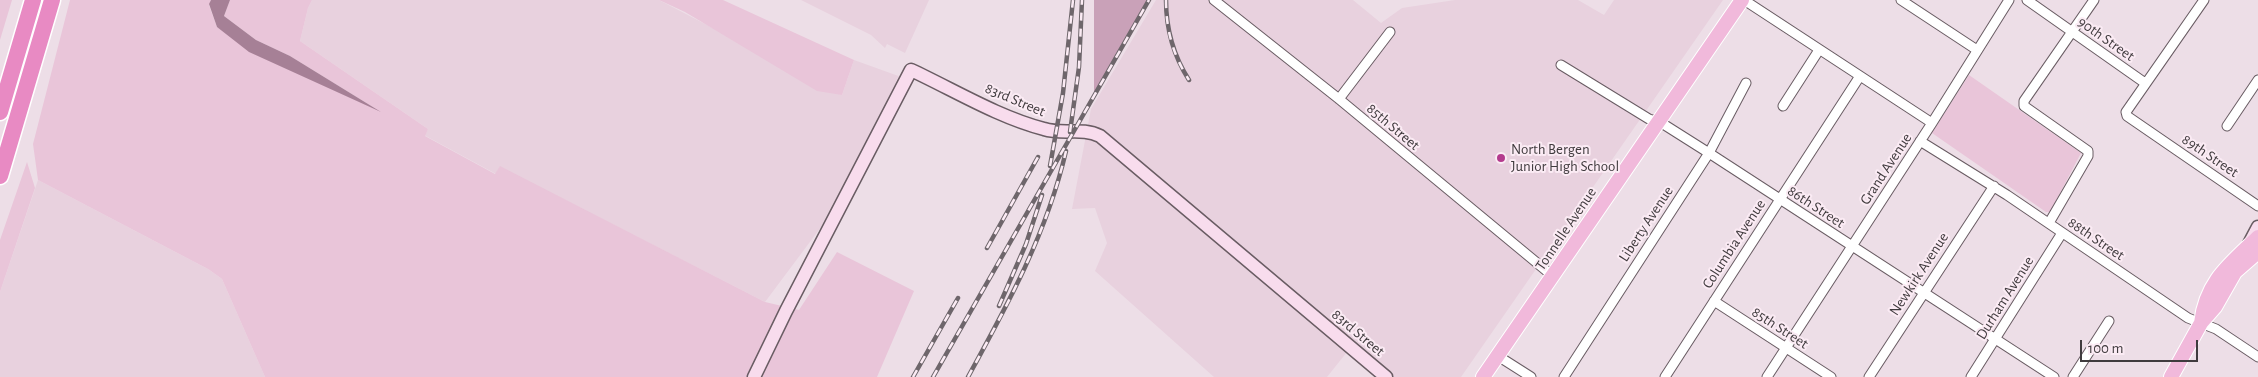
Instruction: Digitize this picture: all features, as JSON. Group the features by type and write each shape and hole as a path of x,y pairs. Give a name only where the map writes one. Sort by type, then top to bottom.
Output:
{"highway":[{"path":"0,112 33,0"},
{"path":"0,176 52,0"}],"main road":[{"name":"Tonnelle Avenue","path":"1483,377 1554,277 1743,0"},
{"path":"2171,377 2202,323 2255,245"},
{"path":"2202,323 2204,305 2225,267 2255,245"}],"street":[{"name":"85th Street","path":"1214,0 1339,99 1554,277"},
{"path":"1743,0 1932,123"},
{"path":"1901,0 1977,50"},
{"name":"Grand Avenue","path":"1767,377 1932,123 2009,0"},
{"name":"90th Street","path":"2027,0 2145,83"},
{"path":"2049,223 2088,156 2088,151 2087,148 2024,106 2026,95 2094,0"},
{"path":"2145,83 2204,0"},
{"path":"1339,99 1390,32"},
{"path":"1783,106 1818,50"},
{"name":"86th Street","path":"1561,65 1649,119 1660,122 1709,153 1851,247 1996,338 2054,377"},
{"name":"83rd Street","path":"754,377 786,311 911,70 998,112 1044,130 1081,130 1100,136 1386,377"},
{"name":"Columbia Avenue","path":"1665,377 1860,76"},
{"path":"2227,126 2258,80"},
{"name":"Liberty Avenue","path":"1564,377 1709,153 1746,83"},
{"name":"89th Street","path":"2145,83 2126,112 2127,116 2258,206"},
{"name":"88th Street","path":"1920,141 1994,186 2188,318 2216,329 2258,357"},
{"name":"Newkirk Avenue","path":"1869,377 1994,186"},
{"path":"2255,245 2258,226"},
{"name":"Durham Avenue","path":"1971,377 2062,233"},
{"name":"85th Street","path":"1714,301 1831,377"},
{"path":"2073,377 2109,321"},
{"path":"1498,356 1531,377"}],"shaded area":[{"path":"0,0 12,0 0,40"},
{"path":"70,0 211,0 209,5 217,27 376,109 290,56 256,40 224,16 230,0 312,0 308,8 300,41 428,129 425,136 495,174 500,166 765,302 799,310 837,252 914,291 877,377 265,377 222,279 208,269 38,180 33,144"},
{"path":"211,0 230,0 224,16 256,40 290,56 381,112 249,52 217,27 209,4"},
{"path":"312,0 659,0 842,95 854,60 904,78 848,191 765,302 500,167 496,174 424,135 428,129 300,41 308,8"},
{"path":"659,0 723,0 854,60 842,95 817,91 685,12"},
{"path":"801,0 929,0 905,53 887,44 885,48 871,35"},
{"path":"1094,0 1150,0 1094,96"},
{"path":"1156,0 1353,0 1381,23 1402,8 1455,0 1578,0 1604,15 1614,0 1723,0 1461,377 1390,377 1351,347 1327,377 1214,377 1095,271 1107,243 1095,208 1072,209 1091,109"},
{"path":"1969,75 2081,153 2050,212 2046,212 1932,133"},
{"path":"27,162 35,188 0,292 0,240"},
{"path":"38,180 208,269 222,279 265,377 0,377 0,292"}],"railway":[{"path":"1050,166 1063,93 1073,0"},
{"path":"1070,132 1079,67 1082,0"},
{"path":"933,377 1149,0"},
{"path":"1166,0 1169,32 1175,52 1189,80"},
{"path":"968,377 1025,267 1048,211 1066,151"},
{"path":"987,248 1038,157"},
{"path":"999,306 1026,244 1042,195"},
{"path":"913,377 958,298"}],"place":[{"name":"North Bergen Junior High School","path":"1501,158"}]}
